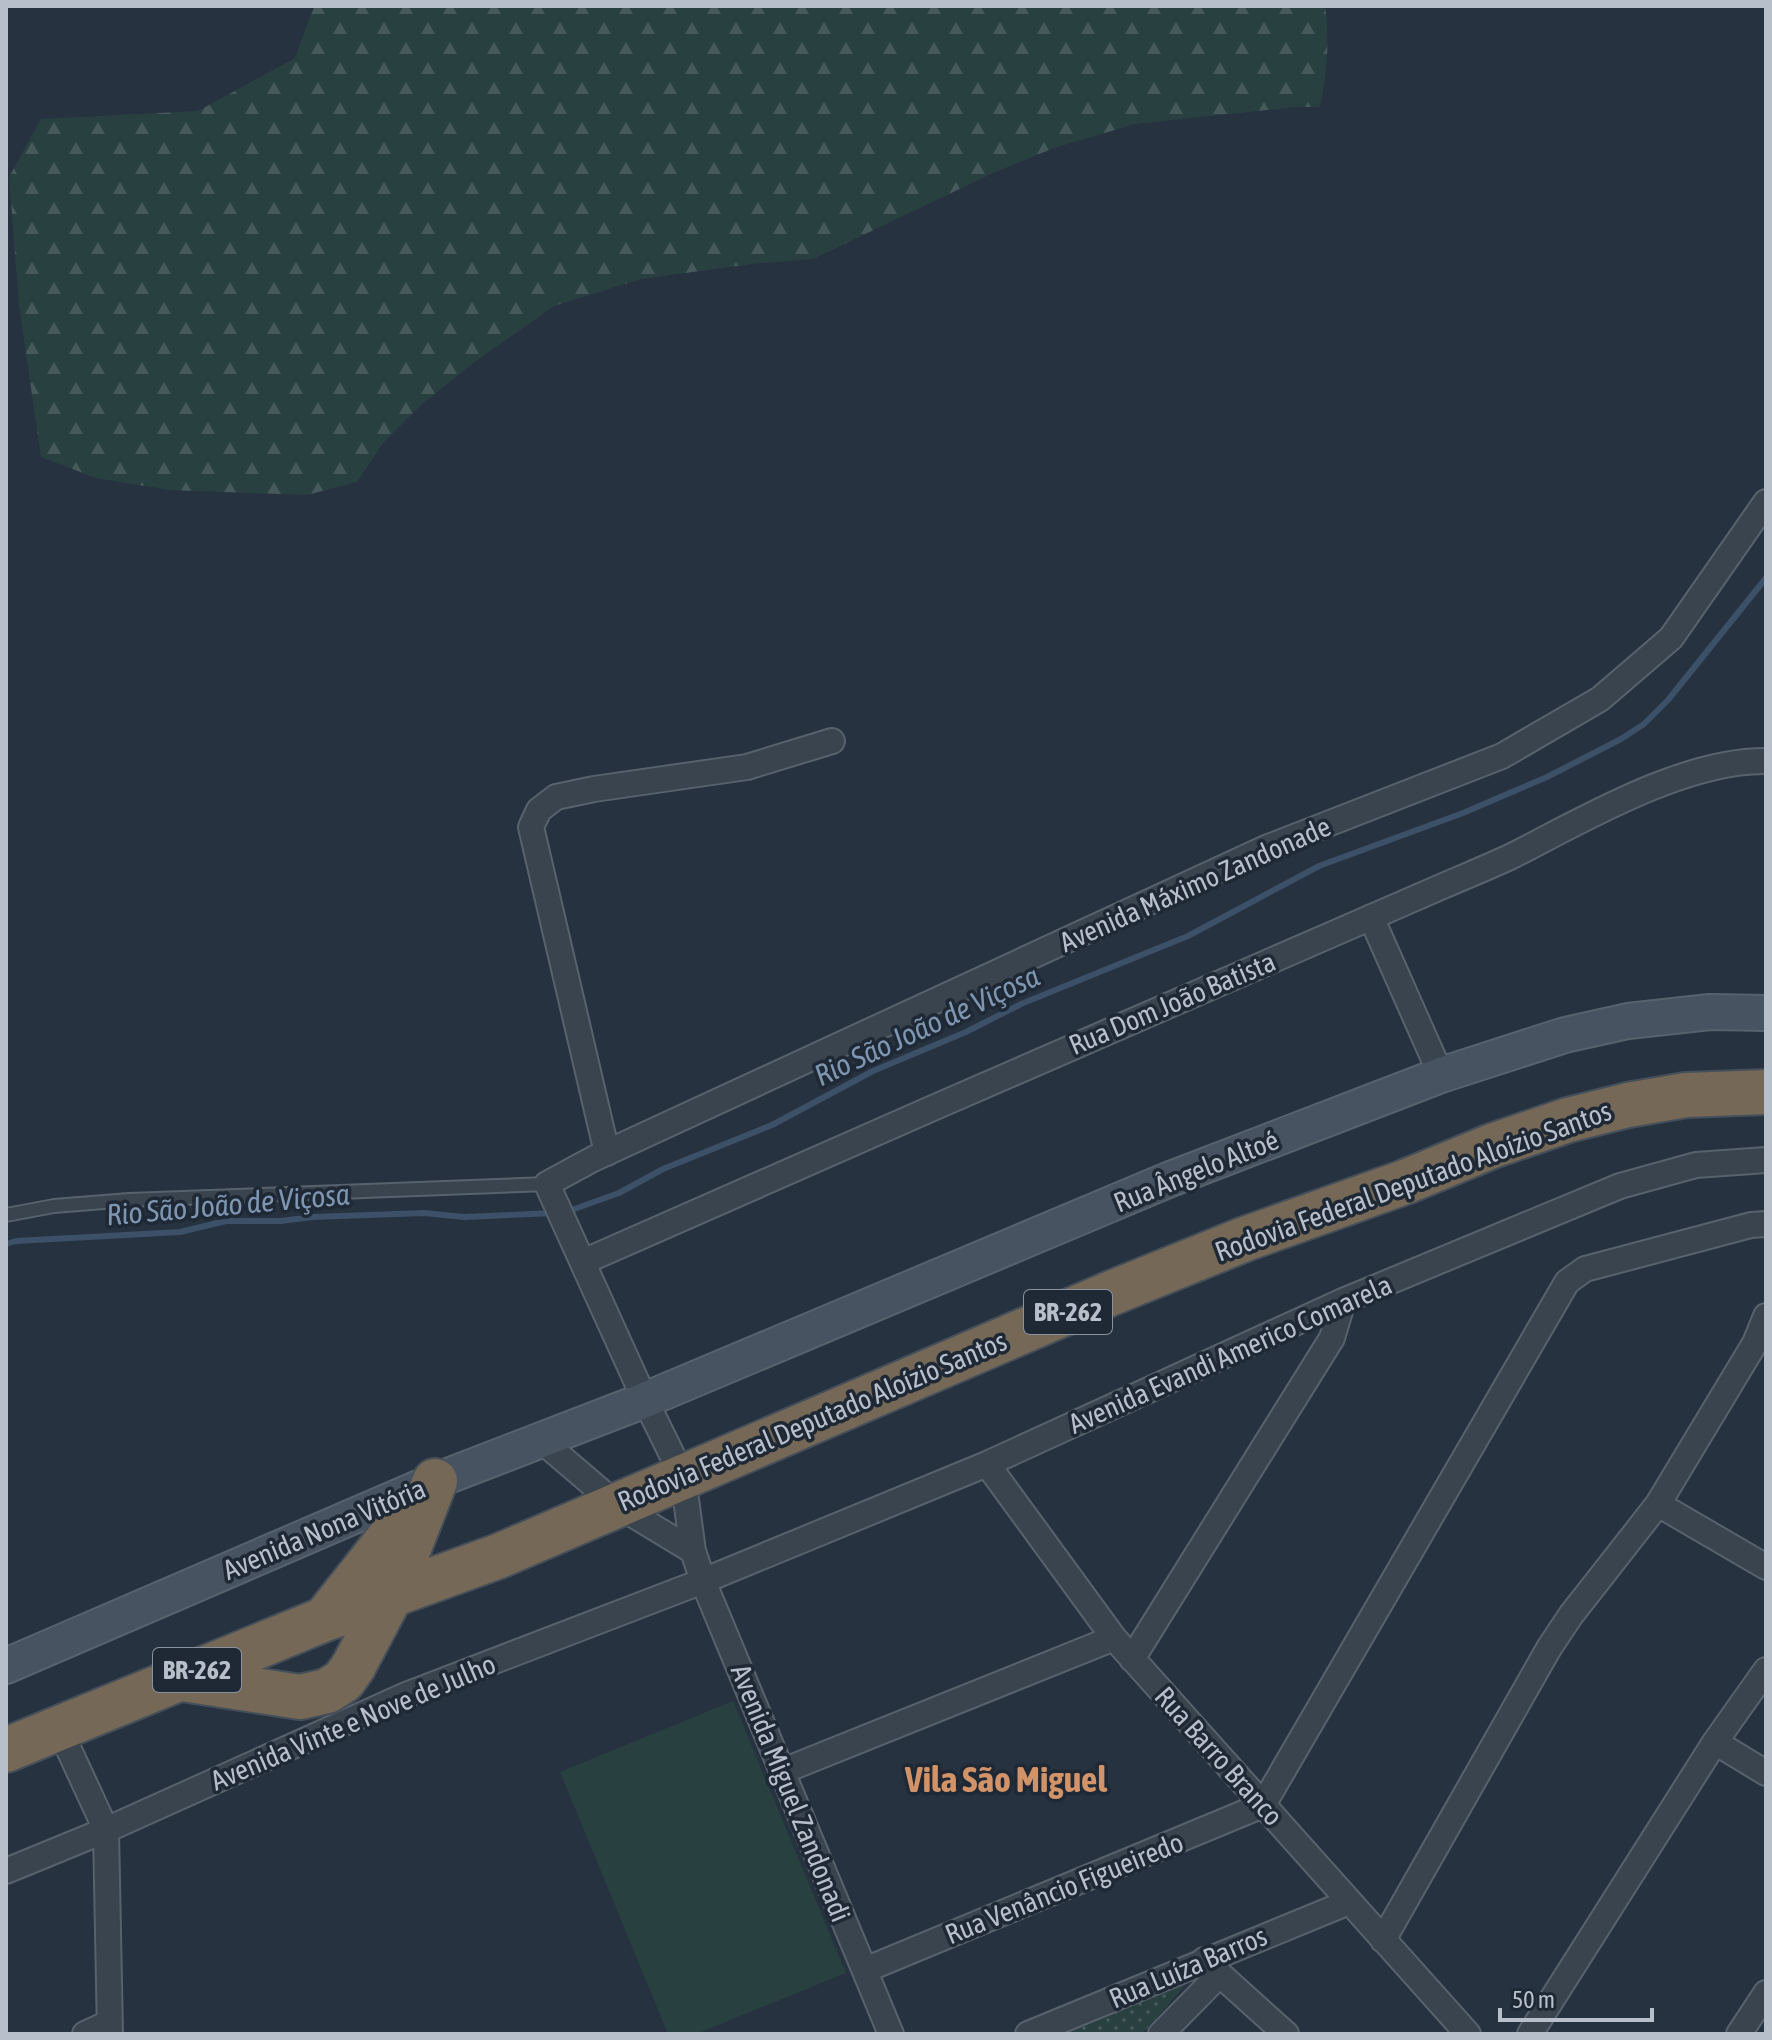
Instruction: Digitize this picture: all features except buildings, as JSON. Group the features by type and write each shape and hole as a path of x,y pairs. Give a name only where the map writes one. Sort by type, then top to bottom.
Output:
{"highway":[{"name":"Rodovia Federal Deputado Aloízio Santos","path":"6,1750 325,1619 499,1556 1158,1274 1492,1146 1568,1120 1628,1105 1686,1095 1766,1092"},
{"path":"176,1678 300,1697 327,1691 343,1681 390,1597 435,1481"},
{"path":"325,1619 435,1481"}],"street":[{"name":"Avenida Máximo Zandonade","path":"548,1188 607,1153 1266,848 1502,756 1600,699 1671,638 1766,502"},
{"path":"607,1153 531,827 539,810 556,797 747,767 832,741"},
{"name":"Rua Dom João Batista","path":"580,1256 1509,857 1587,817 1683,776 1719,765 1766,761"},
{"path":"1371,917 1441,1075"},
{"name":"Rua Ângelo Altoé","path":"645,1400 1168,1180 1441,1075 1565,1035 1628,1021 1710,1012 1766,1013"},
{"name":"Avenida Evandi Americo Comarela","path":"703,1581 987,1464 1343,1301 1620,1186 1696,1165 1766,1160"},
{"path":"548,1188 580,1256"},
{"path":"1263,1805 1567,1282 1585,1269 1751,1225 1766,1224"},
{"name":"Avenida Miguel Zandonadi","path":"580,1256 683,1477 693,1551 703,1581 891,2034"},
{"path":"1132,1659 1332,1338 1343,1301"},
{"path":"1383,1940 1571,1615 1658,1504 1760,1346 1766,1316"},
{"name":"Avenida Nona Vitória","path":"6,1666 435,1481 645,1400"},
{"path":"542,1441 617,1505 693,1551"},
{"name":"Rua Barro Branco","path":"987,1464 1114,1638 1468,2034"},
{"path":"1658,1504 1766,1567"},
{"name":"Avenida Vinte e Nove de Julho","path":"6,1871 106,1830 406,1695 703,1581"},
{"path":"783,1771 1114,1638"},
{"path":"1530,2034 1715,1742 1766,1670"},
{"path":"59,1728 106,1830 110,2029 85,2034"},
{"path":"1715,1742 1766,1773"},
{"name":"Rua Venâncio Figueiredo","path":"865,1970 1263,1805"},
{"name":"Rua Luíza Barros","path":"1028,2034 1211,1967 1349,1902"},
{"path":"1161,2034 1211,1967 1286,2034"},
{"path":"1739,2034 1766,1993"}],"lane":[{"path":"6,1215 54,1206 129,1200 548,1188"}],"green space":[{"path":"314,6 1325,6 1327,56 1320,107 1135,124 1054,148 993,173 813,259 641,279 554,306 422,404 383,443 357,482 307,495 170,490 96,478 41,457 19,305 9,177 41,119 198,111 295,58"},
{"path":"733,1701 846,1973 696,2034 668,2034 560,1772"},
{"path":"1205,1963 1142,2034 1036,2034"}],"waterway":[{"name":"Rio São João de Viçosa","path":"566,1212 619,1193 663,1169 772,1125 873,1071 966,1032 1021,1004 1188,936 1319,866 1463,813 1547,777 1621,739 1644,724 1668,700 1766,578"},
{"name":"Rio São João de Viçosa","path":"6,1244 180,1232 226,1221 424,1213 464,1217 555,1213"}],"district":[{"name":"Vila São Miguel","path":"1006,1779"}]}
